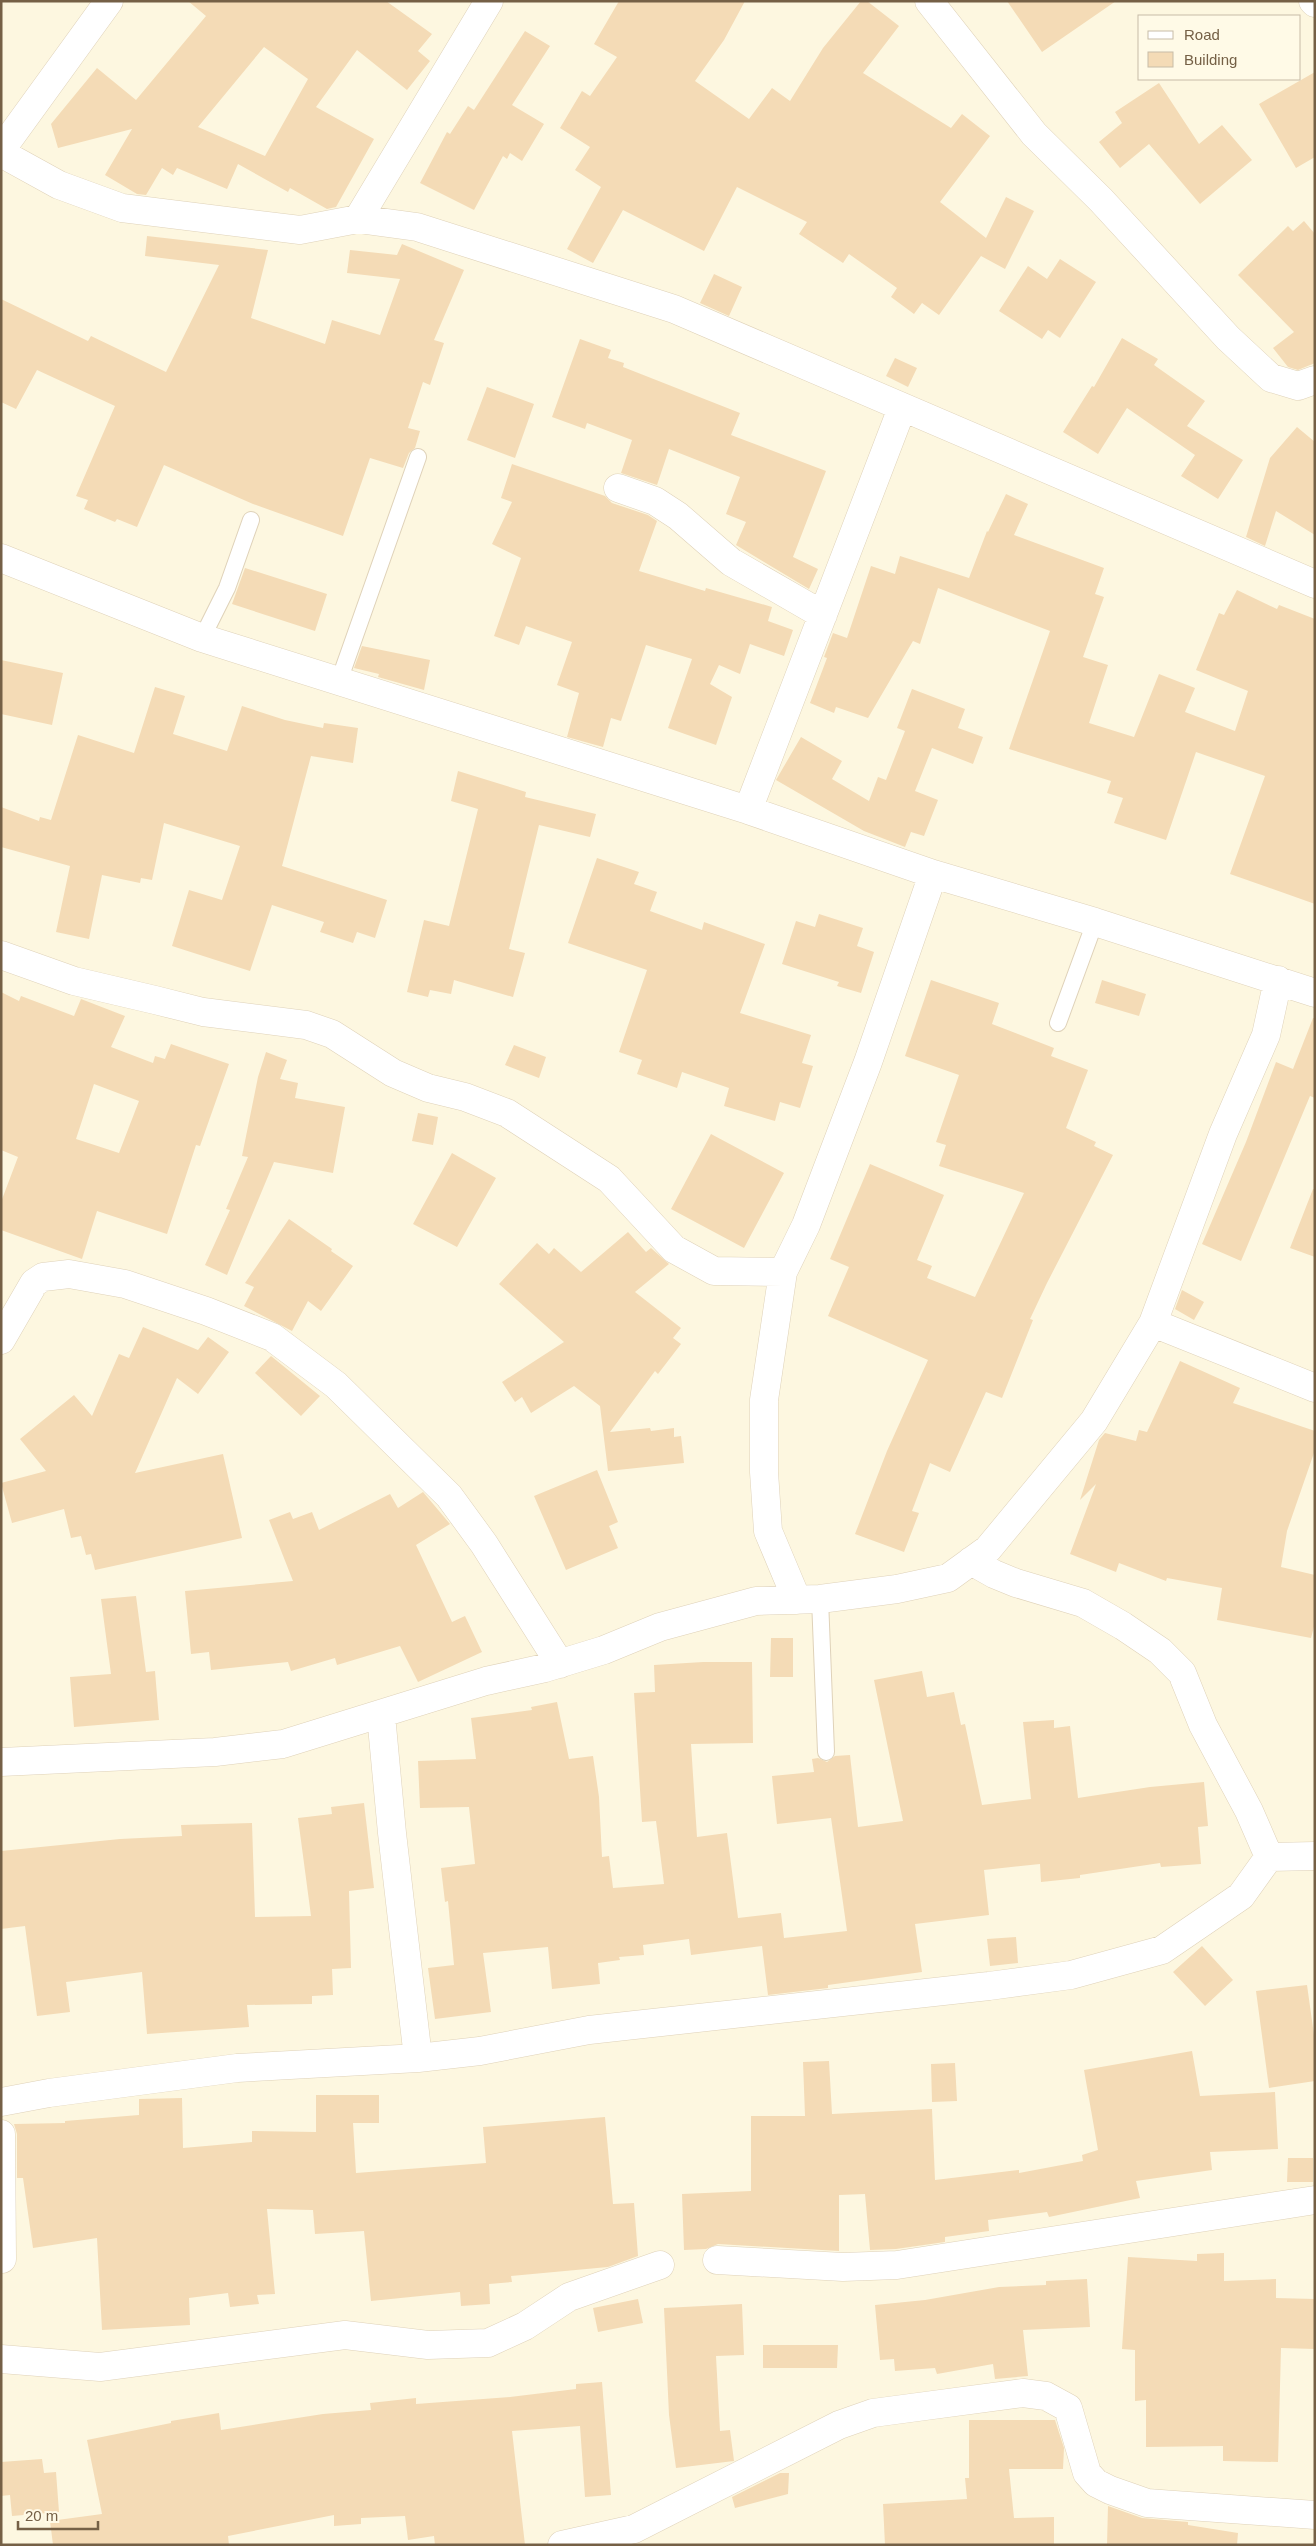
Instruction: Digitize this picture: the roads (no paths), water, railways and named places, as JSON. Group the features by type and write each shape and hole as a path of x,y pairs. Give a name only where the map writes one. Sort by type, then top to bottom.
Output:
{"street":[{"path":"109,1 1,152 60,184 122,208 300,230 358,219 417,227 674,309 1315,584"},
{"path":"358,219 489,1"},
{"path":"929,1 1034,134 1101,200 1228,338 1271,378 1298,386 1315,380"},
{"path":"748,810 902,408"},
{"path":"618,488 655,502 670,511 730,562 823,615"},
{"path":"1,558 202,638 748,810 933,874 1095,922 1278,980 1315,994"},
{"path":"809,1600 768,1531 764,1472 764,1400 783,1272 806,1225 865,1071 933,874"},
{"path":"1,955 74,981 203,1012 306,1025 332,1034 393,1073 428,1088 465,1097 506,1113 609,1179 674,1249 714,1271 783,1272"},
{"path":"1,1762 214,1752 273,1745 381,1715 486,1681 560,1664 604,1650 670,1624 756,1602 809,1600 897,1589 948,1578 988,1549 1094,1421 1153,1323 1223,1134 1266,1035 1278,980"},
{"path":"1,1340 34,1283 43,1277 69,1274 125,1284 206,1311 272,1337 336,1385 449,1496 484,1544 560,1664"},
{"path":"1153,1323 1315,1388"},
{"path":"971,1560 994,1574 1016,1583 1083,1603 1123,1626 1160,1651 1182,1672 1204,1725 1249,1811 1269,1857"},
{"path":"381,1715 393,1842 418,2058"},
{"path":"1269,1857 1315,1856"},
{"path":"1,2102 49,2093 237,2068 418,2058 480,2051 589,2030 989,1986 1071,1975 1162,1950 1241,1896 1269,1857"},
{"path":"1,2134 2,2259"},
{"path":"717,2260 843,2267 897,2265 1315,2200"},
{"path":"1,2359 100,2367 344,2335 428,2345 488,2343 525,2326 569,2297 660,2265"},
{"path":"562,2545 634,2530 839,2425 873,2413 1023,2393 1046,2396 1068,2408 1087,2473 1096,2483 1110,2490 1147,2503 1315,2515"}],"lane":[{"path":"339,682 418,456"},
{"path":"202,638 227,588 251,520"},
{"path":"1058,1023 1095,922"},
{"path":"809,1600 826,1752"}]}
